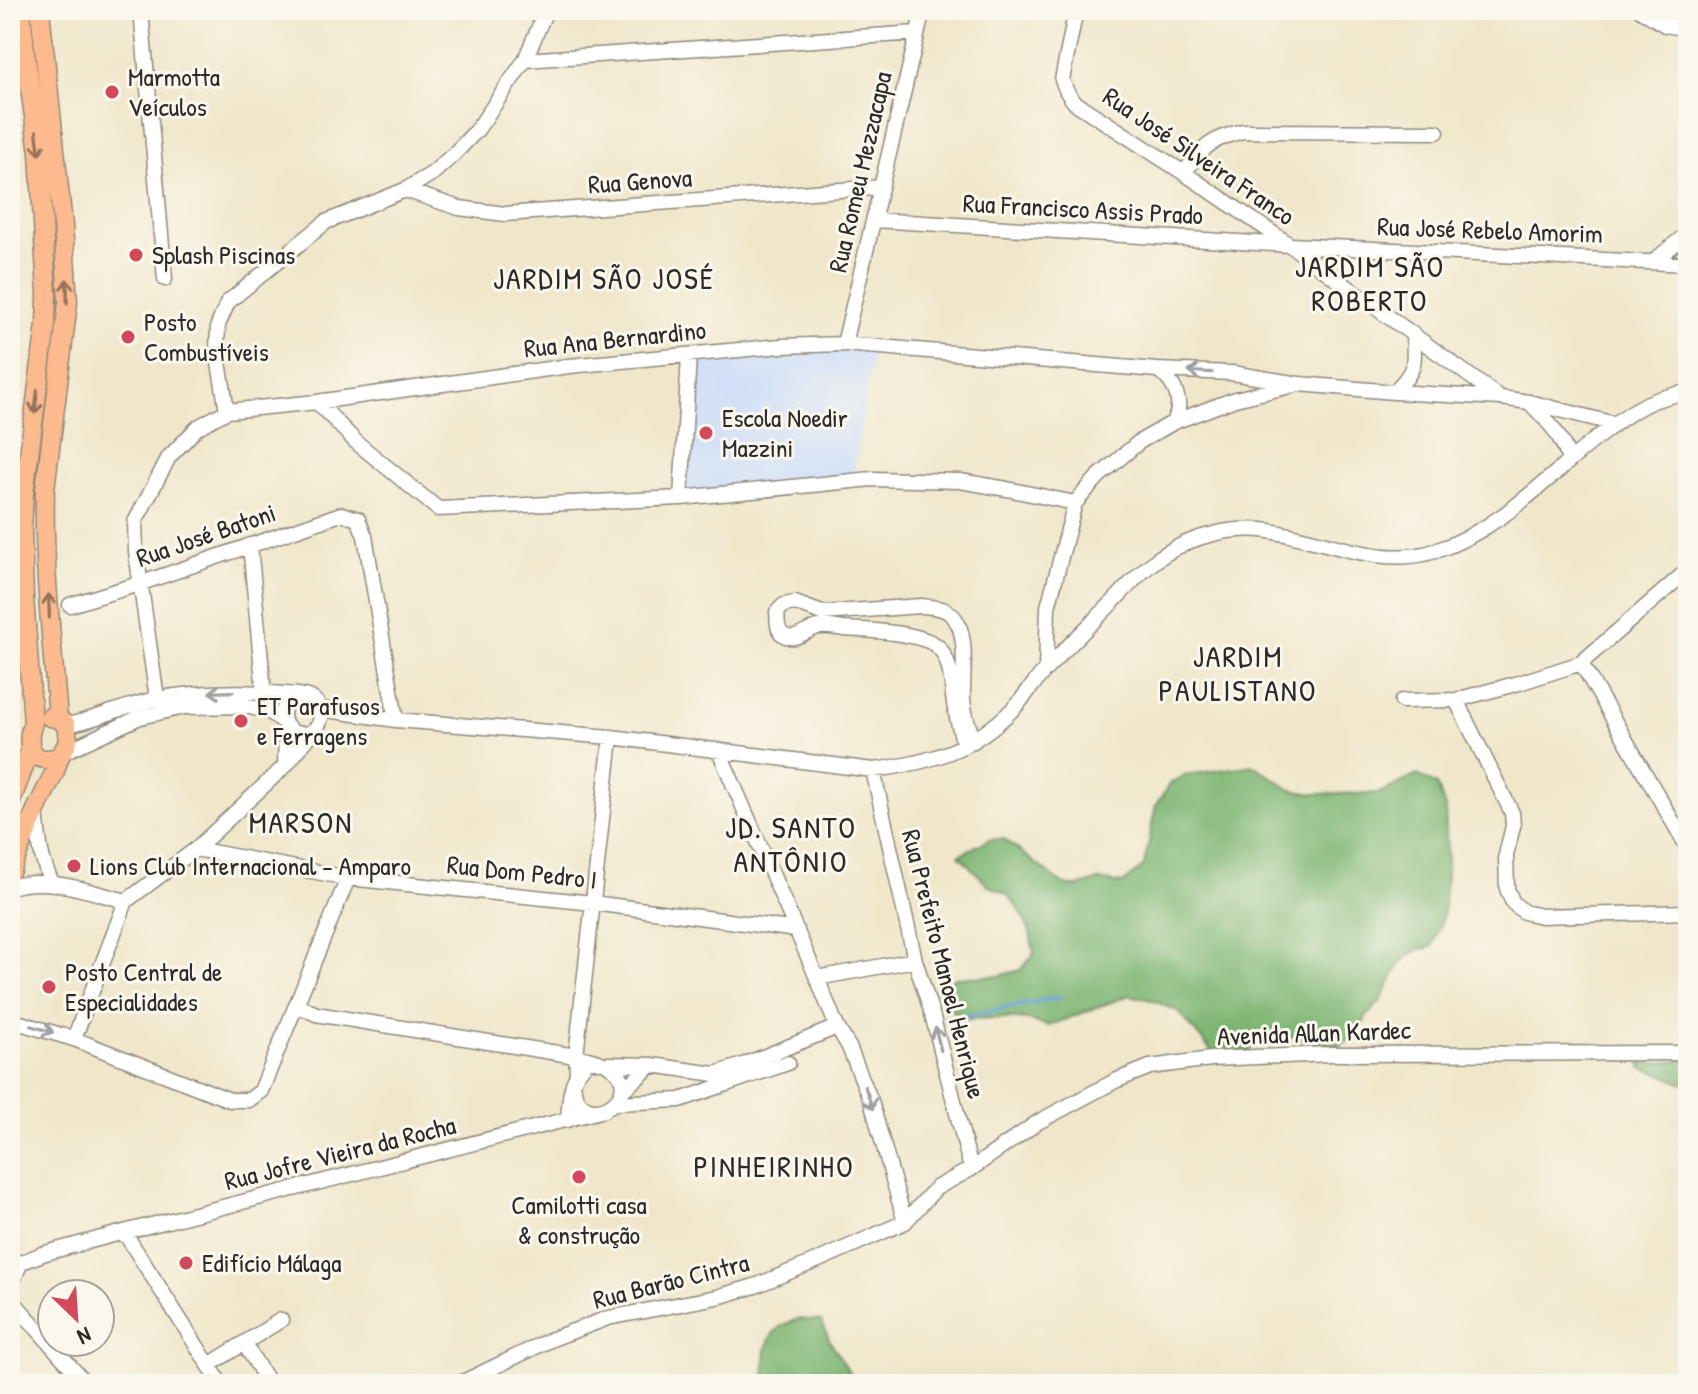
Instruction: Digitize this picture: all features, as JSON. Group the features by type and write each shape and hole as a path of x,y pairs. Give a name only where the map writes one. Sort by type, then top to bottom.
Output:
{"main road":[{"path":"10,804 30,750 29,735 33,723 22,529 47,294 39,153 21,10"},
{"path":"10,872 68,739 62,721 49,628 45,490 68,302 40,10"},
{"path":"33,723 43,717 62,721"},
{"path":"30,750 46,759 62,754"}],"street":[{"path":"141,10 165,279"},
{"path":"227,411 217,350 218,325 228,302 326,222 405,190 433,173 477,130 525,60 546,10"},
{"name":"Rua Romeu Mezzacapa","path":"844,344 923,10"},
{"name":"Rua José Silveira Franco","path":"1076,10 1062,80 1074,102 1290,245 1501,398"},
{"path":"1641,10 1665,25 1688,29"},
{"path":"525,60 917,33"},
{"path":"1184,173 1202,149 1221,137 1243,131 1437,132"},
{"name":"Rua Genova","path":"405,190 459,208 505,214 881,187"},
{"name":"Rua Francisco Assis Prado","path":"874,220 1290,245"},
{"path":"1654,261 1688,233"},
{"name":"Rua José Rebelo Amorim","path":"1290,245 1688,264"},
{"path":"1394,392 1412,371 1413,335"},
{"name":"Rua Ana Bernardino","path":"142,583 136,552 135,522 169,457 198,427 227,411 317,402 569,366 781,346 844,344 1157,370 1232,373 1299,384"},
{"path":"681,498 689,355"},
{"path":"1157,370 1169,378 1175,390 1180,411 1174,422"},
{"path":"1232,373 1237,380 1235,399"},
{"path":"1046,669 1048,607 1075,503 1098,477 1139,442 1174,422 1235,399 1299,384 1501,398 1615,424"},
{"path":"321,709 396,720 611,737 873,770 911,765 969,744 995,726 1130,584 1164,554 1196,538 1239,529 1270,531 1368,554 1402,557 1433,552 1468,537 1511,509 1615,424 1651,402 1687,394"},
{"path":"317,402 356,442 438,509 681,498 872,479 960,481 1075,503"},
{"path":"1529,402 1559,435 1569,460"},
{"name":"Rua José Batoni","path":"70,605 341,514 358,519 365,536 396,720"},
{"path":"250,545 264,692"},
{"path":"1402,701 1456,700 1581,663 1688,570"},
{"path":"142,583 157,699"},
{"path":"795,603 822,613 921,606 936,607 950,613 962,636 963,700 969,744 954,705 948,664 939,647 929,641 883,631 818,627 791,637 784,636 780,631 777,612 784,605 795,603"},
{"path":"939,647 952,645 962,636"},
{"path":"1581,663 1688,848"},
{"path":"62,721 83,722 157,699 219,691 299,695 313,698 321,709 321,723 285,766 196,849 126,901 74,1039"},
{"path":"285,766 285,725 282,715 287,702 299,695"},
{"path":"1456,700 1512,813 1513,826 1506,855 1507,889 1513,903 1524,912 1541,916 1688,912"},
{"path":"62,754 140,717 184,707 245,706 268,711 298,735 312,733"},
{"path":"568,1120 611,737"},
{"path":"719,751 871,1101 905,1222"},
{"name":"Rua Prefeito Manoel Henrique","path":"873,770 915,960 932,1014 971,1169"},
{"path":"36,810 40,853 52,883"},
{"name":"Rua Dom Pedro I","path":"196,849 348,878 593,903 797,930"},
{"path":"10,1020 74,1039 230,1100 249,1100 261,1091 348,878"},
{"path":"10,887 52,883 126,901"},
{"path":"817,978 915,960"},
{"path":"297,1005 316,1014 604,1063 617,1071 622,1081 614,1101"},
{"path":"788,1063 680,1100 614,1101 589,1109 577,1099 575,1078 587,1065 652,1065 715,1074 837,1027"},
{"name":"Avenida Allan Kardec","path":"971,1169 1051,1114 1150,1067 1211,1059 1331,1054 1688,1053"},
{"name":"Rua Jofre Vieira da Rocha","path":"15,1264 124,1232 568,1120 614,1101 652,1065"},
{"name":"Rua Barão Cintra","path":"459,1384 552,1339 608,1318 717,1297 755,1286 821,1259 905,1222 936,1188 971,1169"},
{"path":"124,1232 221,1384"},
{"path":"15,1264 12,1300 86,1384"},
{"path":"209,1365 281,1320"},
{"path":"244,1343 269,1384"}],"shaded area":[{"path":"874,346 852,481 681,498 689,355"}],"green space":[{"path":"1254,765 1291,790 1314,794 1380,793 1417,775 1437,785 1445,808 1447,859 1443,916 1432,947 1419,949 1401,962 1357,1037 1336,1046 1316,1046 1296,1037 1275,1035 1255,1044 1240,1060 1218,1059 1178,1011 1130,995 1048,1026 1006,1018 964,1019 946,1006 937,986 957,977 999,976 1020,970 1034,954 1030,932 1021,912 1007,894 988,885 959,855 990,839 1004,839 1064,885 1079,887 1098,880 1123,884 1144,866 1156,805 1171,783 1186,775"},
{"path":"1688,1060 1688,1084 1641,1068 1640,1064"},
{"path":"799,1319 821,1321 853,1378 865,1384 767,1384 765,1361 770,1339 782,1326"}],"waterway":[{"path":"945,1020 1061,997"},
{"path":"10,1377 14,1384"}],"place":[{"name":"Marmotta Veículos","path":"112,92"},
{"name":"Splash Piscinas","path":"136,255"},
{"name":"Posto Combustíveis","path":"128,337"},
{"name":"Escola Noedir Mazzini","path":"706,433"},
{"name":"ET Parafusos e Ferragens","path":"241,721"},
{"name":"Lions Club Internacional - Amparo","path":"74,866"},
{"name":"Posto Central de Especialidades","path":"49,987"},
{"name":"Camilotti casa & construção","path":"579,1177"},
{"name":"Edifício Málaga","path":"186,1263"}],"district":[{"name":"JARDIM SÃO JOSÉ","path":"604,279"},
{"name":"JARDIM SÃO ROBERTO","path":"1370,284"},
{"name":"JARDIM PAULISTANO","path":"1238,674"},
{"name":"MARSON","path":"301,823"},
{"name":"JD. SANTO ANTÔNIO","path":"791,845"},
{"name":"PINHEIRINHO","path":"774,1167"}]}
